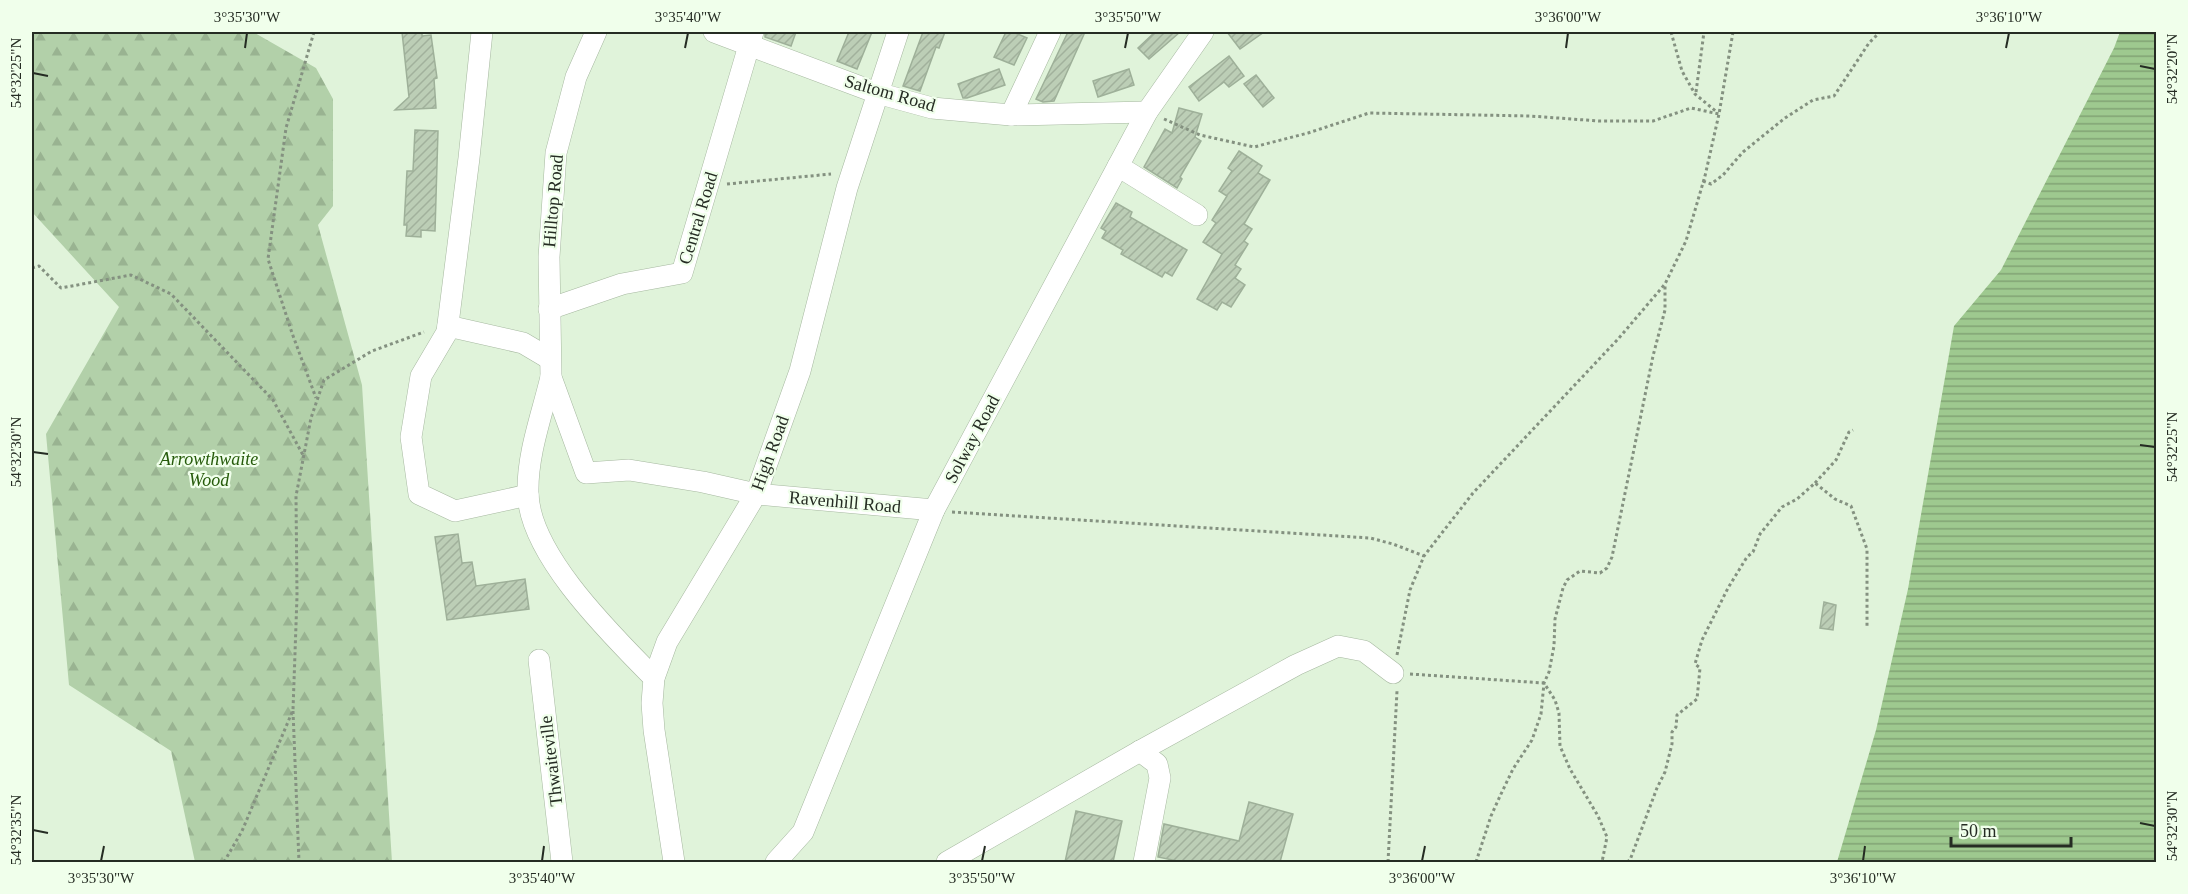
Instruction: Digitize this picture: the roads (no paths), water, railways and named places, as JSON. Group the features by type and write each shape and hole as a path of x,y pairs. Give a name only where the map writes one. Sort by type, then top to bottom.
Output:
{"street":[{"path":"482,32 447,332 421,376 411,437 419,494 454,511 528,495"},
{"name":"Hilltop Road","path":"596,32 576,77 556,153 549,257 551,368 529,468 528,495 530,514 539,536 564,578 608,630 654,678"},
{"name":"Saltom Road","path":"714,32 751,38 877,93 932,108 1011,115 1147,112"},
{"name":"High Road","path":"674,862 654,730 652,704 654,678 667,642 756,495 800,371 847,188 898,32"},
{"path":"1011,115 1050,32"},
{"name":"Solway Road","path":"776,862 802,832 934,510 1147,112 1203,32"},
{"name":"Central Road","path":"549,309 622,284 682,273 751,38"},
{"path":"1118,166 1197,216"},
{"path":"448,325 523,343 551,368"},
{"name":"Hilltop Road","path":"551,368 586,472"},
{"name":"Ravenhill Road","path":"586,472 629,470 703,482 756,495 934,510"},
{"path":"948,862 1140,751 1296,665 1338,646 1364,651 1393,673"},
{"name":"Thwaiteville","path":"539,660 562,862"},
{"path":"1140,751 1157,764 1160,778 1144,862"}],"park label":[{"name":"Arrowthwaite Wood","path":"209,469"}]}
